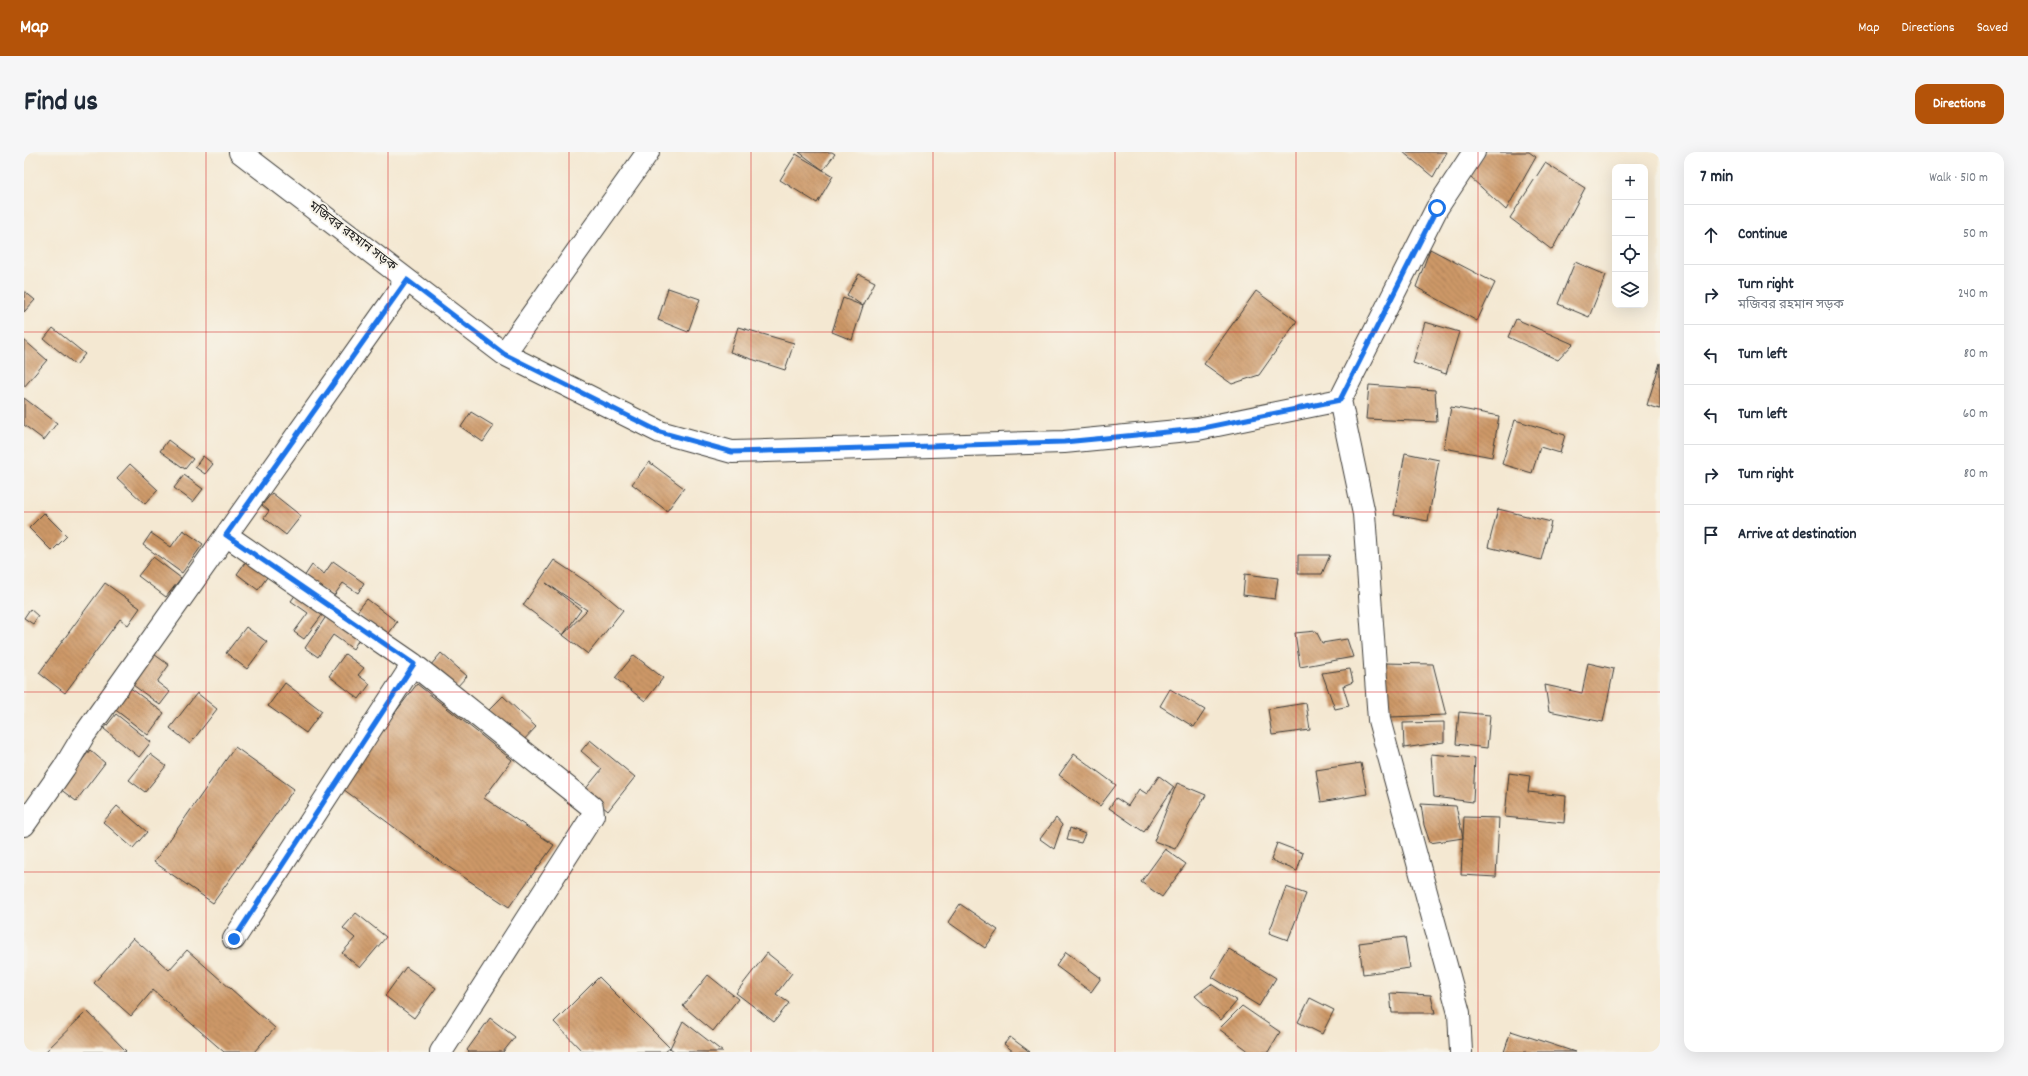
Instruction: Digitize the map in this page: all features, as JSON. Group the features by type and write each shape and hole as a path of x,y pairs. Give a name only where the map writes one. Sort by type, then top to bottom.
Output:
{"street":[{"name":"মজিবর রহমান সড়ক","path":"240,152 504,354 660,432 732,452 1064,442 1198,429 1340,400"},
{"path":"504,354 648,152"},
{"path":"1461,1052 1459,1013 1379,720 1364,514 1340,400 1437,208 1474,152"},
{"path":"24,825 64,768 86,732 407,280"},
{"path":"226,535 414,664 592,808 593,811 588,823 441,1052"},
{"path":"234,939 414,664"}],"building":[{"path":"799,152 832,152 835,154 823,170"},
{"path":"1403,152 1447,152 1433,177"},
{"path":"1485,152 1529,152 1536,157 1506,210 1470,177"},
{"path":"796,154 833,176 817,203 780,180"},
{"path":"1545,163 1585,188 1552,250 1510,218"},
{"path":"1430,249 1495,283 1477,321 1416,287"},
{"path":"1575,262 1606,275 1589,317 1558,304"},
{"path":"859,274 875,282 863,306 847,295"},
{"path":"668,288 700,299 688,332 658,320"},
{"path":"24,291 35,300 24,312"},
{"path":"1256,291 1297,321 1259,375 1232,384 1204,364"},
{"path":"843,298 863,306 852,340 832,332"},
{"path":"1516,319 1573,344 1558,360 1508,337"},
{"path":"1425,322 1459,332 1446,374 1413,363"},
{"path":"738,327 794,343 785,370 730,352"},
{"path":"53,328 85,354 76,365 44,339"},
{"path":"24,340 47,360 24,387"},
{"path":"1660,363 1660,409 1647,405"},
{"path":"1369,385 1435,390 1437,422 1366,419"},
{"path":"24,398 57,423 44,440 24,425"},
{"path":"1451,407 1499,416 1492,457 1444,448"},
{"path":"471,412 494,426 483,442 461,427"},
{"path":"1515,420 1565,435 1560,453 1540,447 1532,473 1502,464"},
{"path":"168,440 193,459 185,469 160,451"},
{"path":"1405,453 1439,460 1428,521 1394,515"},
{"path":"203,456 213,464 205,474 195,467"},
{"path":"649,462 684,488 667,511 632,484"},
{"path":"130,464 158,490 145,504 117,478"},
{"path":"184,475 203,489 193,502 174,488"},
{"path":"272,493 301,516 286,535 264,518 269,511 262,505"},
{"path":"1498,509 1551,522 1541,560 1488,547"},
{"path":"44,513 67,536 52,551 29,528"},
{"path":"183,530 203,544 182,573 143,545 151,533 171,547"},
{"path":"1298,555 1330,555 1322,574 1298,574"},
{"path":"153,557 181,578 166,597 138,576"},
{"path":"249,557 270,573 258,590 237,574"},
{"path":"554,560 599,590 623,610 588,654 523,605","holes":["546,583 587,610 563,635 581,610"]},
{"path":"333,561 364,583 358,593 343,583 333,597 304,577 312,565 324,574"},
{"path":"1245,574 1278,578 1275,599 1243,595"},
{"path":"105,583 140,608 128,625 120,619 65,693 39,673"},
{"path":"299,590 326,610 304,639 294,632 308,613 291,601"},
{"path":"367,599 397,622 387,636 356,613"},
{"path":"30,609 38,616 33,624 24,618"},
{"path":"329,612 362,634 353,649 333,635 318,657 305,648"},
{"path":"246,627 267,642 247,669 226,653"},
{"path":"1316,631 1322,643 1347,639 1353,657 1300,667 1295,633"},
{"path":"151,652 169,665 157,682 170,692 160,705 129,682"},
{"path":"441,653 467,676 456,688 430,666"},
{"path":"345,654 364,668 358,675 370,684 359,699 329,676"},
{"path":"634,655 663,678 645,701 615,678"},
{"path":"1383,663 1433,664 1446,715 1390,717"},
{"path":"1588,663 1614,669 1603,722 1549,711 1545,685 1582,693"},
{"path":"1350,669 1353,682 1343,686 1349,706 1335,709 1322,673"},
{"path":"285,683 322,711 306,733 268,706"},
{"path":"417,684 512,760 484,798 554,845 509,907 438,860 339,786"},
{"path":"129,687 164,713 148,735 113,708"},
{"path":"1170,689 1205,710 1194,727 1160,706"},
{"path":"197,693 217,709 190,744 170,728"},
{"path":"503,696 536,727 521,743 487,712"},
{"path":"1306,703 1310,730 1272,735 1268,709"},
{"path":"1459,712 1490,715 1487,748 1456,744"},
{"path":"116,714 151,742 139,757 104,729"},
{"path":"1444,722 1444,742 1404,748 1403,723"},
{"path":"590,740 635,777 608,811 584,791 602,769 581,751"},
{"path":"235,747 294,789 213,903 154,862"},
{"path":"90,750 105,763 76,801 60,789"},
{"path":"150,754 166,766 145,792 129,780"},
{"path":"1074,754 1116,785 1100,806 1059,775"},
{"path":"1431,754 1475,758 1473,802 1434,797"},
{"path":"1361,763 1367,794 1321,802 1316,770"},
{"path":"1509,773 1530,776 1528,792 1566,796 1564,823 1505,817"},
{"path":"1159,776 1174,787 1144,832 1109,808 1116,798 1128,806 1139,789 1147,794"},
{"path":"1177,783 1206,795 1175,849 1154,841"},
{"path":"1421,804 1456,806 1463,838 1430,843 1424,825"},
{"path":"117,806 147,832 133,848 103,822"},
{"path":"1464,817 1499,818 1496,877 1461,875"},
{"path":"1056,818 1062,825 1054,849 1040,839"},
{"path":"1070,828 1085,834 1081,843 1067,840"},
{"path":"1277,843 1303,853 1297,871 1271,860"},
{"path":"1165,849 1186,864 1162,897 1141,882"},
{"path":"1286,887 1306,894 1288,940 1269,933"},
{"path":"960,904 998,930 985,948 948,922"},
{"path":"356,913 386,937 360,968 342,953 355,938 343,928"},
{"path":"1405,937 1410,968 1363,974 1359,943"},
{"path":"133,938 169,970 187,950 275,1028 254,1052 224,1052 153,990 131,1016 94,983"},
{"path":"1229,949 1276,978 1259,1006 1212,977"},
{"path":"1066,952 1101,978 1091,992 1056,966"},
{"path":"767,953 792,973 776,994 789,1003 774,1022 736,993"},
{"path":"406,967 436,988 414,1018 385,996"},
{"path":"708,975 738,999 713,1031 683,1006"},
{"path":"599,977 670,1048 665,1052 583,1052 554,1022"},
{"path":"1211,984 1237,1001 1221,1020 1195,996"},
{"path":"1390,993 1431,995 1435,1013 1392,1013"},
{"path":"1310,998 1334,1010 1322,1034 1298,1022"},
{"path":"1242,1006 1280,1032 1268,1052 1250,1052 1219,1029"},
{"path":"87,1011 126,1051 125,1052 45,1052"},
{"path":"490,1018 515,1037 503,1052 469,1052 467,1050"},
{"path":"683,1021 723,1052 675,1052 670,1048"},
{"path":"1511,1031 1575,1052 1504,1052"},
{"path":"1010,1037 1030,1052 1014,1052 1004,1044"}],"route":[{"path":"234,939 414,664 226,535 407,280 504,354 660,432 732,452 1064,442 1198,429 1340,400 1437,208"}]}
